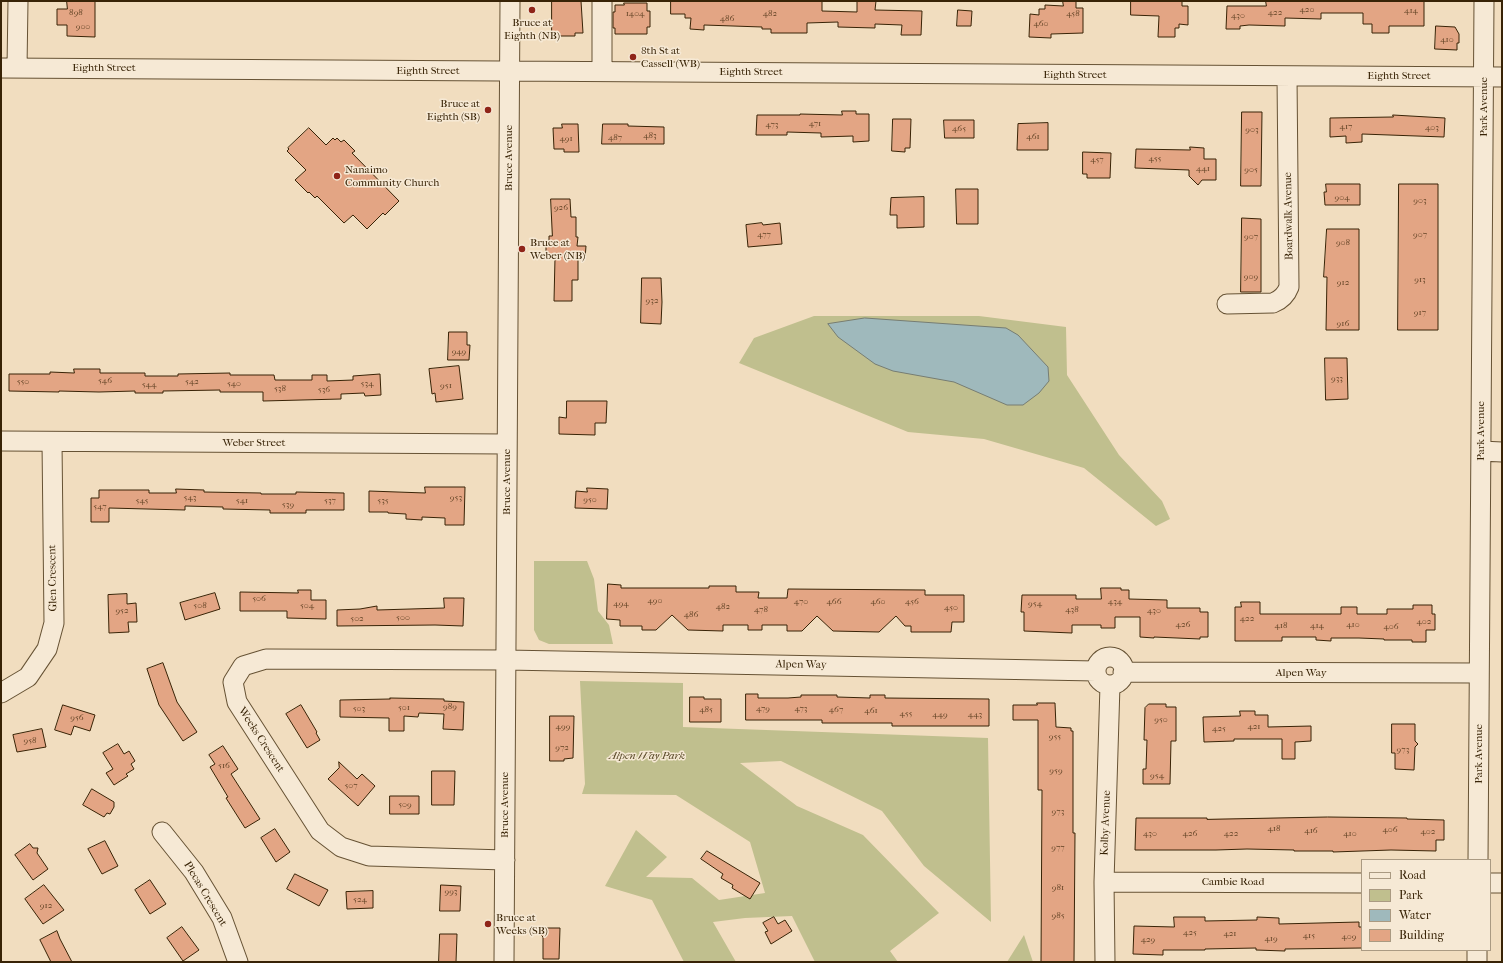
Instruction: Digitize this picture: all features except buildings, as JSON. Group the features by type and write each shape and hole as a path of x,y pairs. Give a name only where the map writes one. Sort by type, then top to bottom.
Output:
{"street":[{"path":"9,68 18,1"},
{"name":"Bruce Avenue","path":"504,962 510,1"},
{"path":"602,1 602,71"},
{"name":"Park Avenue","path":"1478,859 1481,452 1493,77 1484,1"},
{"name":"Eighth Street","path":"9,68 1493,77"},
{"name":"Boardwalk Avenue","path":"1227,304 1273,303 1279,301 1285,295 1288,288 1287,76"},
{"name":"Weber Street","path":"1,442 507,444"},
{"name":"Glen Crescent","path":"1,694 28,677 47,649 54,623 52,442"},
{"path":"1481,452 1502,452"},
{"path":"1110,657 1118,660 1121,664 1117,679 1102,683 1098,680 1096,671 1098,663 1110,657"},
{"name":"Weeks Crescent","path":"505,860 369,856 341,847 320,831 237,702 233,682 243,666 266,659 506,660"},
{"name":"Alpen Way","path":"506,660 1096,671"},
{"name":"Alpen Way","path":"1117,679 1479,673"},
{"name":"Kolby Avenue","path":"1105,962 1104,882 1117,679"},
{"name":"Plecas Crescent","path":"162,832 194,872 222,918 238,962"},
{"name":"Cambie Road","path":"1104,882 1361,883"},
{"path":"1491,883 1502,883"},
{"path":"1477,951 1477,962"}],"green space":[{"path":"814,316 979,316 1066,327 1067,375 1119,455 1162,501 1170,519 1156,526 1084,468 984,439 908,432 739,363 754,338"},
{"path":"534,561 587,561 594,579 598,611 609,625 613,644 549,644 539,640 534,630"},
{"name":"Alpen Way Park","path":"580,681 683,683 683,727 988,738 991,922 924,866 882,811 781,761 740,763 797,806 863,835 939,913 890,951 898,962 815,962 792,916 745,918 713,922 736,962 684,962 652,900 605,886 636,830 667,857 646,877 692,878 719,900 765,893 750,842 676,795 582,794 585,784"},
{"path":"1024,935 1033,962 1007,962"}],"water":[{"path":"865,318 1006,328 1018,335 1048,367 1049,381 1039,393 1023,405 1007,405 954,382 893,371 875,364 838,337 828,324"}],"place":[{"name":"Bruce at Eighth (NB)","path":"532,10"},
{"name":"8th St at Cassell (WB)","path":"633,57"},
{"name":"Bruce at Eighth (SB)","path":"488,110"},
{"name":"Nanaimo Community Church","path":"337,176"},
{"name":"Bruce at Weber (NB)","path":"522,249"},
{"name":"Bruce at Weeks (SB)","path":"488,924"}]}
